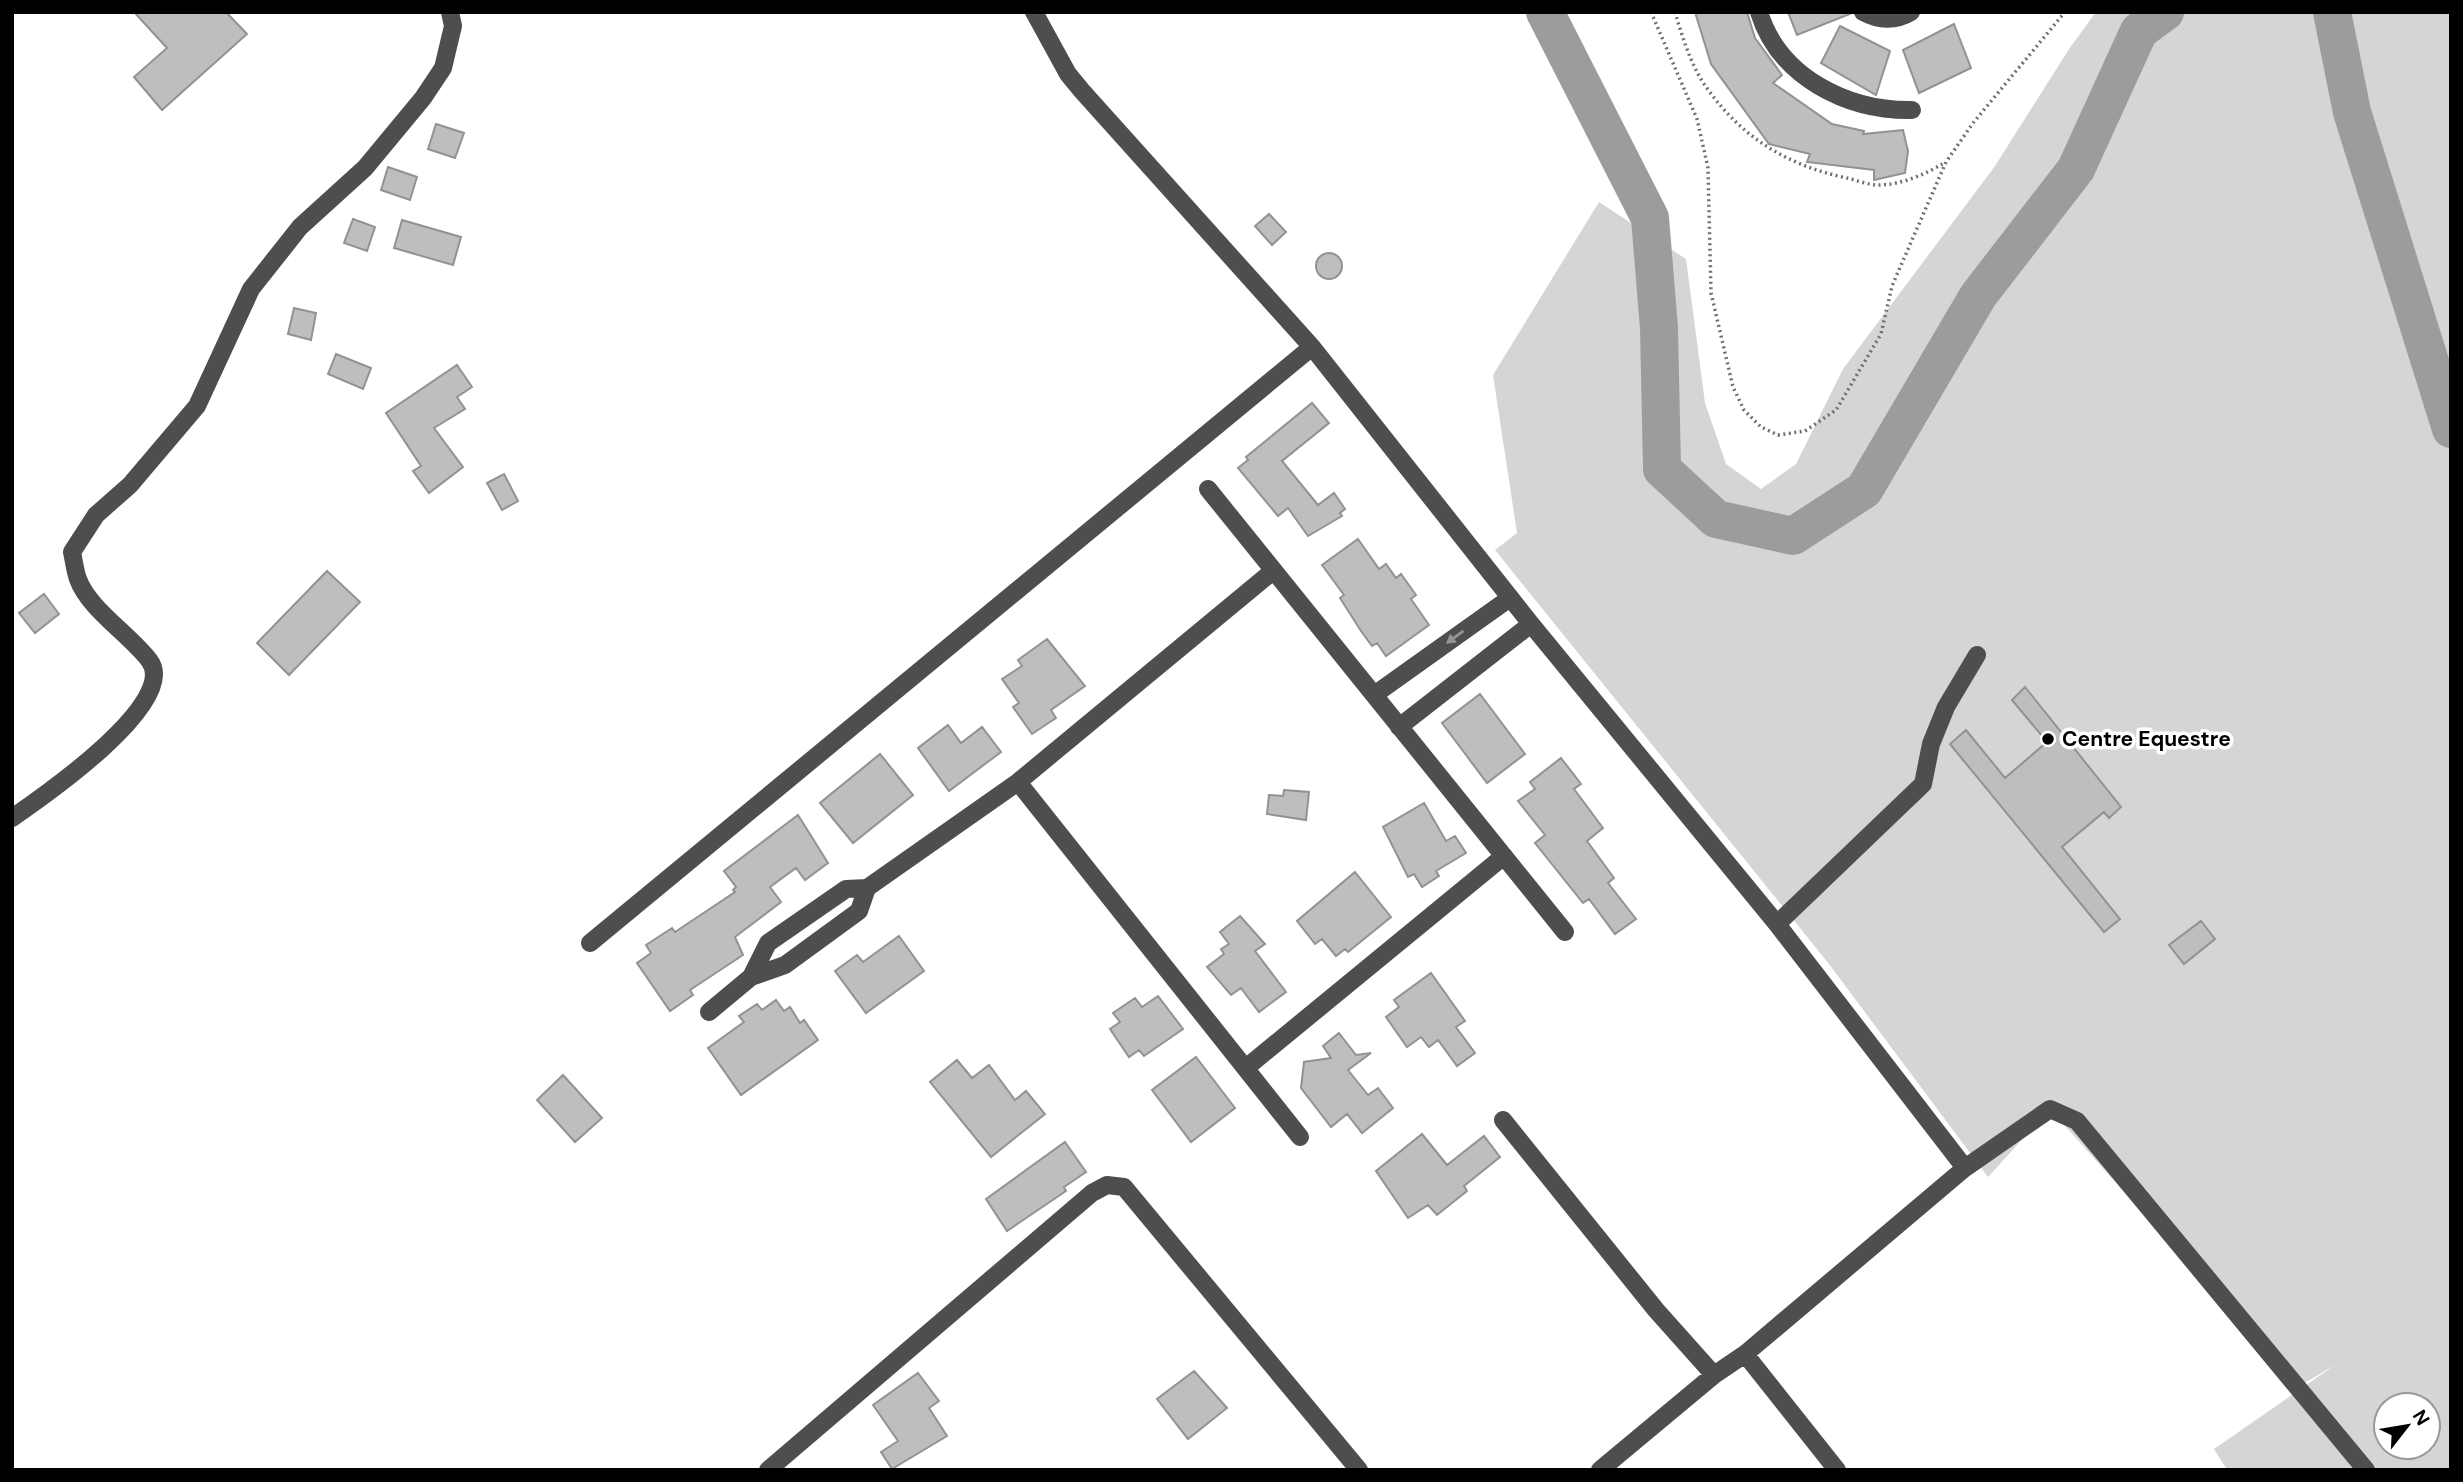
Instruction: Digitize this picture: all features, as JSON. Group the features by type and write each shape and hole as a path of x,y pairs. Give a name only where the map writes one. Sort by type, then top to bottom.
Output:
{"street":[{"path":"12,818 69,777 124,728 146,698 153,679 151,662 93,601 78,581 72,552 96,516 130,485 197,406 251,289 300,227 365,168 423,98 443,68 453,26 450,12"},
{"path":"1034,12 1069,74 1082,91 1312,346 1510,598 1777,924 1965,1168"},
{"path":"1759,12 1776,49 1799,72 1833,95 1871,109 1912,110"},
{"path":"1863,12 1885,19 1903,17 1911,12"},
{"path":"590,943 1312,346"},
{"path":"1208,489 1565,932"},
{"path":"751,977 768,943 846,889 867,888 1018,782 1273,571"},
{"path":"1374,695 1510,598"},
{"path":"1399,727 1531,624"},
{"path":"1777,924 1923,784 1931,744 1946,707 1977,655"},
{"path":"1018,782 1247,1067 1300,1138"},
{"path":"1247,1067 1504,856"},
{"path":"709,1012 751,977 785,965 859,911 867,888"},
{"path":"1600,1470 1714,1375 1745,1354 1965,1168 2050,1109 2077,1121 2366,1470"},
{"path":"1503,1120 1656,1310 1714,1375"},
{"path":"768,1470 1092,1193 1107,1185 1124,1187 1359,1470"},
{"path":"1745,1354 1837,1470"}],"path":[{"path":"1651,12 1697,119 1708,168 1711,293 1733,387 1744,411 1761,427 1777,435 1805,431 1836,410 1881,334 1892,286 1946,162 1973,123 2064,12"},
{"path":"1675,12 1684,42 1707,89 1742,130 1779,156 1830,175 1878,185 1924,175 1946,162"}],"shaded area":[{"name":"Centre Equestre","path":"2096,12 2451,12 2451,1470 2227,1470 2214,1449 2335,1365 2298,1387 2050,1109 1988,1177 1829,964 1495,550 1517,533 1493,375 1599,202 1686,259 1705,403 1726,464 1761,489 1796,464 1843,369 1995,166 2069,49"}],"building":[{"path":"134,12 226,12 247,34 162,110 134,77 167,48"},
{"path":"1695,12 1747,12 1755,38 1782,75 1773,83 1832,124 1864,131 1863,134 1903,130 1908,151 1905,173 1874,180 1874,170 1807,162 1810,154 1769,144 1711,64"},
{"path":"1788,12 1852,12 1852,13 1797,35"},
{"path":"1954,24 1971,68 1919,93 1903,50"},
{"path":"1840,26 1890,51 1876,95 1821,63"},
{"path":"436,124 464,133 455,158 428,149"},
{"path":"388,167 417,177 410,200 381,190"},
{"path":"1269,214 1286,232 1272,245 1255,226"},
{"path":"353,219 375,227 367,251 344,243"},
{"path":"402,220 461,237 453,265 394,248"},
{"path":"1329,253 1338,257 1342,266 1338,275 1329,279 1320,275 1316,266 1320,257"},
{"path":"294,308 316,313 311,340 288,334"},
{"path":"336,354 371,368 363,389 328,374"},
{"path":"457,365 472,387 457,397 465,409 434,428 463,467 429,493 413,471 421,466 386,413"},
{"path":"1312,403 1329,423 1282,461 1318,505 1334,493 1345,509 1340,513 1342,516 1308,536 1288,508 1278,516 1238,468 1248,460 1246,457"},
{"path":"504,474 518,501 502,510 487,483"},
{"path":"1358,539 1379,569 1386,564 1396,578 1401,574 1416,595 1411,599 1429,625 1386,656 1377,643 1372,646 1361,631 1340,598 1344,595 1322,565"},
{"path":"327,571 360,602 289,675 257,643"},
{"path":"44,594 59,614 35,633 19,613"},
{"path":"1047,639 1085,686 1051,710 1056,718 1032,734 1013,707 1019,703 1002,679 1022,666 1018,660"},
{"path":"2025,687 2121,807 2109,818 2104,812 2062,847 2120,919 2104,932 1950,744 1966,730 2005,778 2047,742 2012,700"},
{"path":"1480,694 1525,754 1487,783 1442,723"},
{"path":"948,725 961,743 982,727 1001,752 949,791 918,748"},
{"path":"880,754 913,795 853,843 820,803"},
{"path":"1561,758 1581,784 1574,789 1603,828 1587,841 1614,878 1608,883 1636,919 1615,934 1589,899 1583,903 1535,843 1545,835 1518,801 1535,789 1530,782"},
{"path":"1284,790 1309,792 1306,820 1267,814 1269,795 1283,796"},
{"path":"1424,803 1446,841 1455,836 1466,853 1436,871 1439,876 1422,887 1414,874 1408,877 1383,827"},
{"path":"798,815 828,863 805,880 796,868 770,887 781,902 735,937 743,955 690,990 693,995 670,1011 637,963 651,953 646,945 672,928 675,932 735,892 733,890 736,887 724,871"},
{"path":"1355,872 1391,917 1348,952 1345,949 1336,956 1322,939 1315,944 1297,921"},
{"path":"1240,916 1265,944 1255,951 1286,992 1259,1012 1241,988 1231,995 1207,967 1224,954 1221,949 1229,944 1220,932"},
{"path":"2201,921 2215,939 2184,964 2169,945"},
{"path":"899,936 924,971 866,1013 835,971 857,955 863,962"},
{"path":"1431,973 1465,1021 1456,1027 1475,1053 1457,1066 1438,1040 1429,1047 1421,1037 1407,1047 1386,1017 1399,1007 1394,1000"},
{"path":"1158,996 1183,1029 1144,1056 1139,1050 1129,1057 1110,1029 1120,1022 1113,1013 1135,998 1142,1007"},
{"path":"776,1000 784,1011 790,1007 800,1023 804,1020 818,1040 741,1095 708,1048 744,1022 739,1016 757,1004 762,1010"},
{"path":"1339,1033 1356,1055 1371,1053 1348,1070 1368,1095 1378,1088 1393,1108 1362,1133 1347,1114 1331,1127 1301,1088 1304,1062 1331,1058 1323,1046"},
{"path":"1196,1057 1235,1108 1191,1142 1152,1090"},
{"path":"957,1060 972,1078 989,1065 1015,1100 1026,1091 1045,1114 991,1157 930,1082"},
{"path":"563,1075 602,1118 575,1142 537,1100"},
{"path":"1422,1134 1447,1165 1484,1136 1500,1157 1464,1186 1467,1191 1437,1215 1428,1205 1408,1218 1376,1171"},
{"path":"1065,1142 1086,1172 1064,1187 1066,1191 1007,1231 986,1199"},
{"path":"1194,1371 1227,1408 1188,1439 1157,1399"},
{"path":"918,1373 939,1401 929,1408 947,1436 892,1469 881,1452 898,1441 873,1405"}],"waterway":[{"path":"1545,12 1650,218 1659,328 1662,469 1716,519 1793,536 1864,490 1978,296 2076,169 2139,31 2165,12"},
{"path":"2332,12 2352,112 2451,429"}],"place":[{"name":"Centre Equestre","path":"2048,739"}]}
